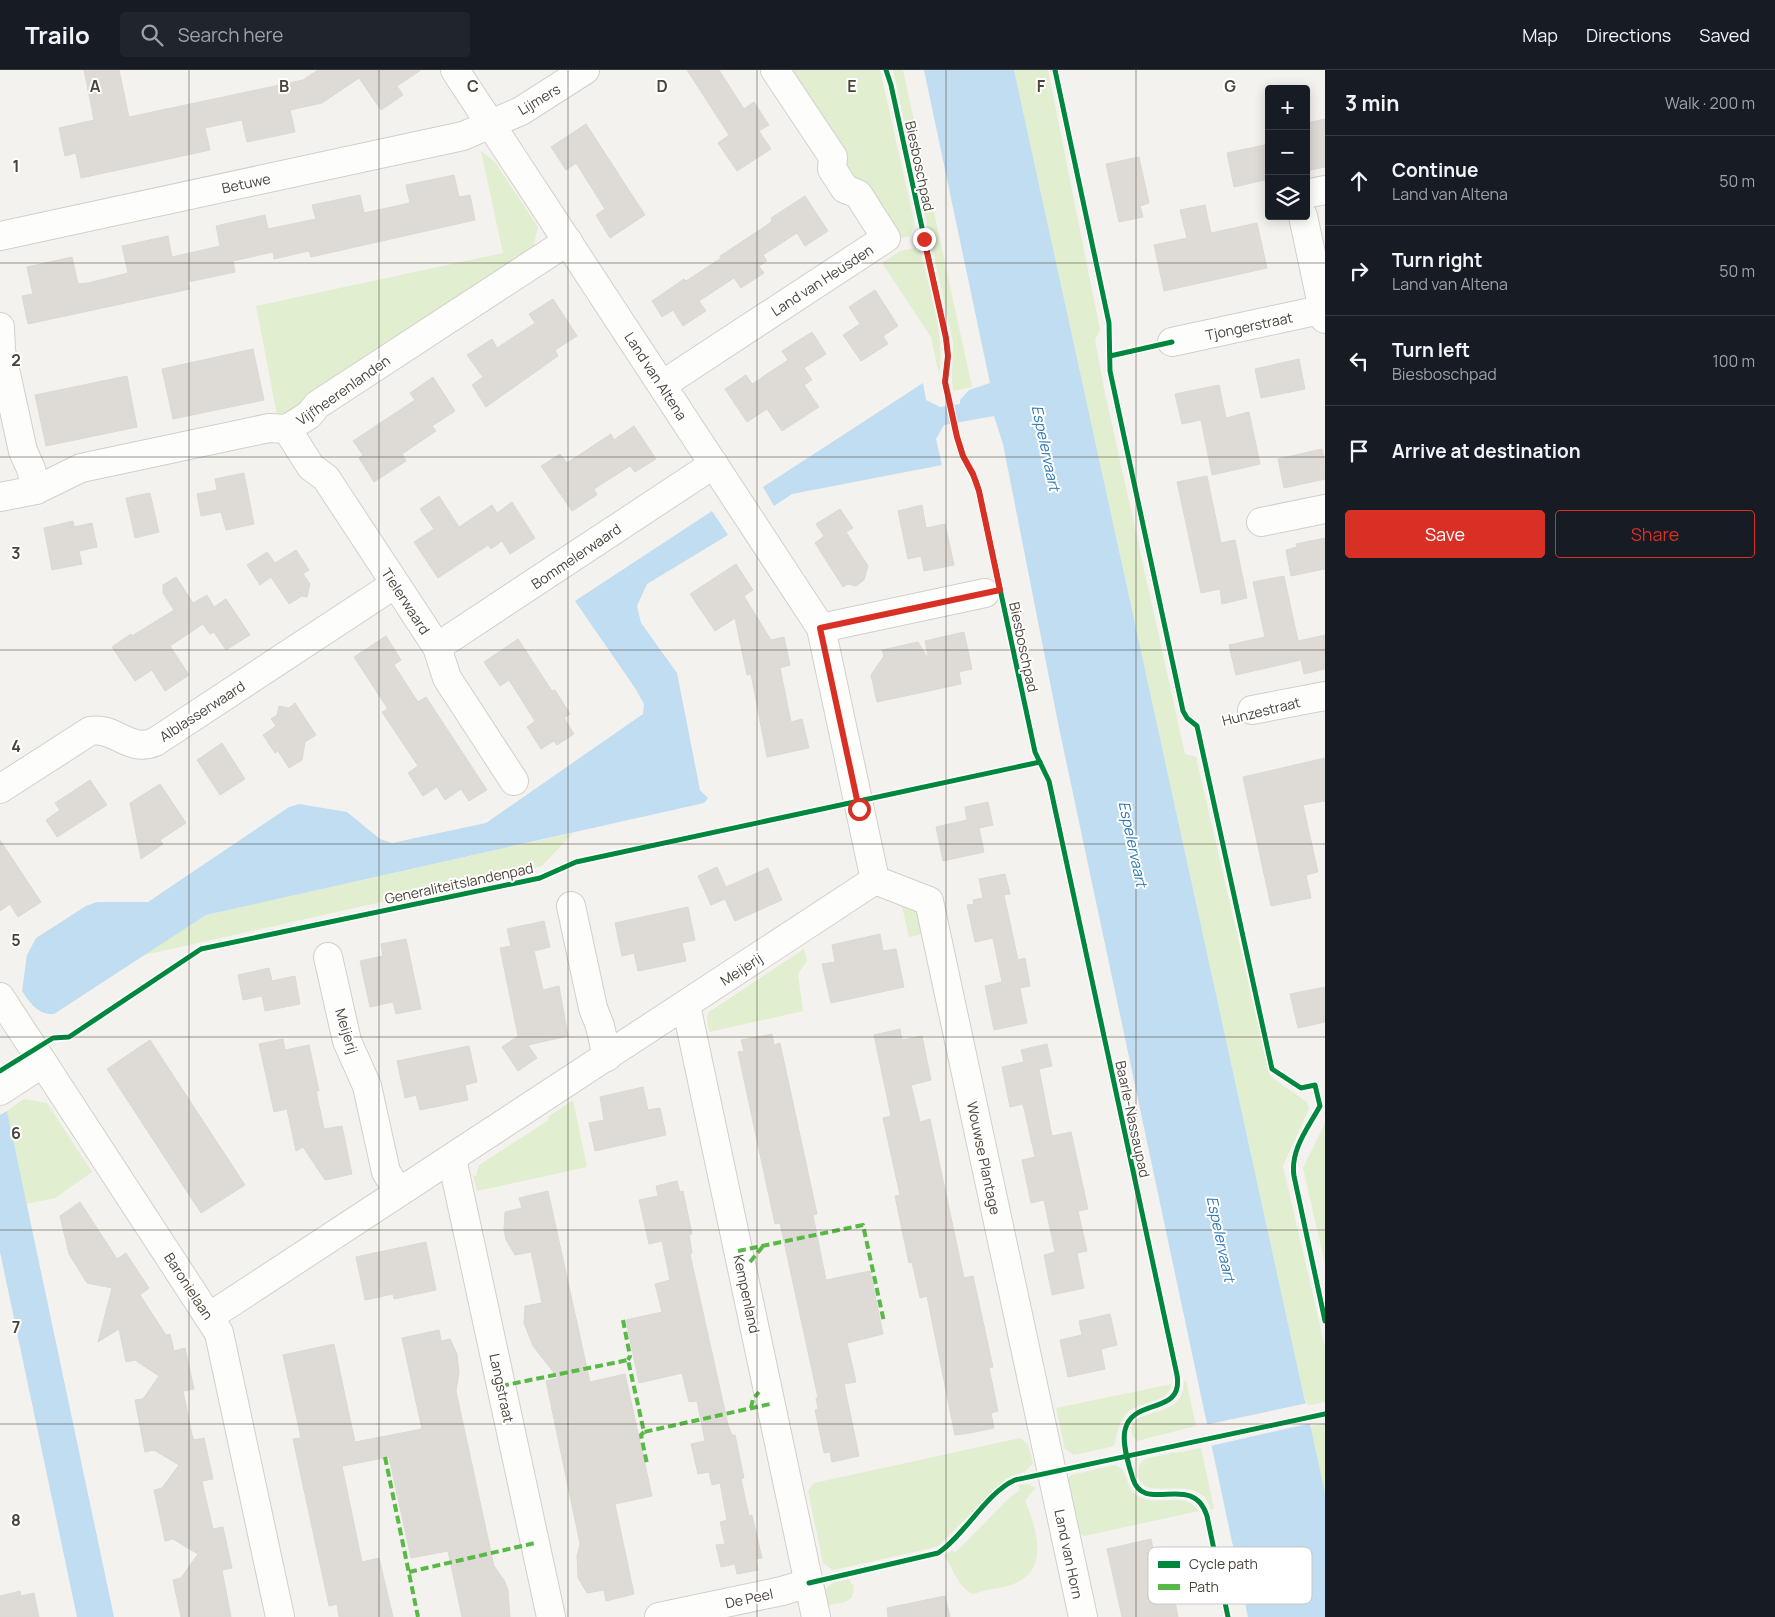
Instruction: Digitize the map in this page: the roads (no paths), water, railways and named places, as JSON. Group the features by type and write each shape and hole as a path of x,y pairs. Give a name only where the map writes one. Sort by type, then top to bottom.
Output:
{"street":[{"name":"Land van Altena","path":"455,70 820,628 875,880"},
{"name":"Lijmers","path":"491,124 521,111 585,70"},
{"name":"Land van Heusden","path":"662,385 886,238 858,194 845,189 841,183 832,169 833,157 775,70"},
{"name":"Betuwe","path":"0,236 454,138 491,124"},
{"path":"1310,193 1325,190"},
{"path":"1304,220 1324,313"},
{"name":"Vijfheerenlanden","path":"0,497 36,490 81,468 269,428 286,429 309,415 317,406 568,242"},
{"name":"Tjongerstraat","path":"1172,342 1324,313"},
{"path":"0,327 1,351 11,397 23,451 31,469 36,490"},
{"name":"Tielerwaard","path":"286,429 311,467 326,478 437,647 447,678 514,781"},
{"name":"Bommelerwaard","path":"437,647 714,464"},
{"path":"1261,522 1325,509"},
{"name":"Alblasserwaard","path":"0,789 90,731 105,732 136,745 155,742 396,584"},
{"path":"820,628 985,593"},
{"name":"Hunzestraat","path":"1252,710 1325,696"},
{"name":"Meijerij","path":"210,1317 686,1006 875,880"},
{"name":"Wouwse Plantage","path":"875,880 929,901 1054,1482"},
{"path":"571,906 593,1008 600,1026 607,1057"},
{"name":"Meijerij","path":"328,957 347,1040 367,1086 386,1172 399,1192"},
{"name":"Baronielaan","path":"0,997 219,1333 280,1617"},
{"name":"Kempenland","path":"686,1006 816,1617"},
{"path":"7,1086 43,1063"},
{"name":"Langstraat","path":"452,1159 551,1617"},
{"name":"Land van Horn","path":"1054,1482 1083,1617"},
{"name":"De Peel","path":"659,1617 782,1591 808,1582"}],"water":[{"name":"Espelervaart","path":"924,70 1014,70 1325,1493 1325,1617 1248,1617 1245,1604 1312,1604 1312,1547 1233,1547 1058,723 1003,444 994,416 944,425 936,439 942,465 792,494 774,506 763,487 923,383 926,400 940,407 960,404 960,400 969,390 990,383"},
{"path":"712,511 728,535 647,584 637,606 641,623 677,673 700,790 708,798 704,803 206,915 54,1014 43,1013 31,1004 22,991 27,955 36,938 86,906 97,902 148,902 289,807 299,804 347,812 380,839 392,843 486,823 643,714 644,704 635,688 575,601"},
{"path":"7,1111 114,1617 77,1617 0,1252 0,1115"}]}
